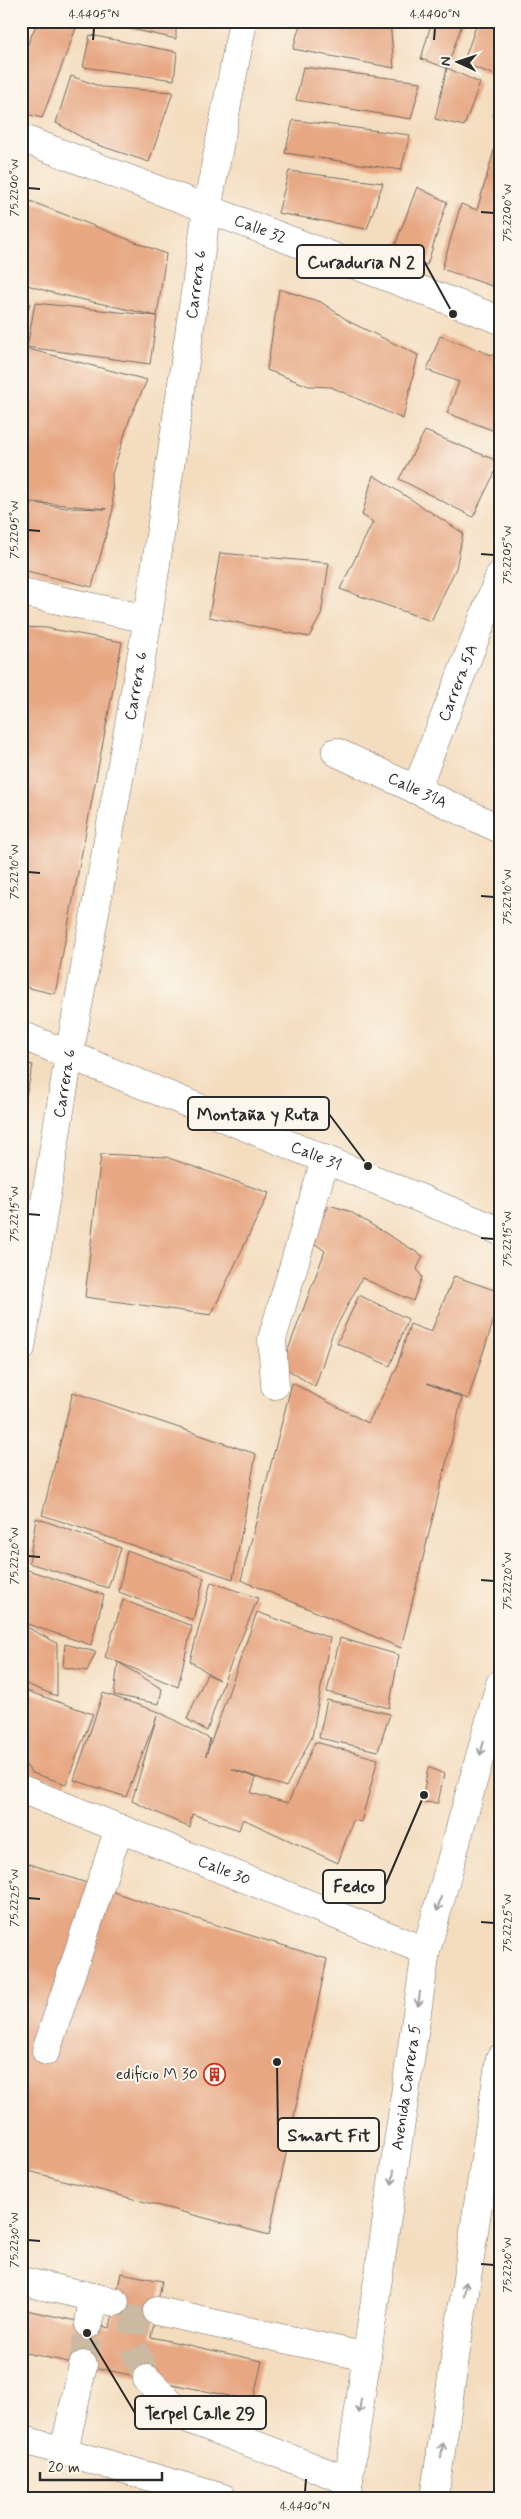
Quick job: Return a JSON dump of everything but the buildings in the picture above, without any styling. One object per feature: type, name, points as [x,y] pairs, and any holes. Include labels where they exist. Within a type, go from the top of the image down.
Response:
[{"type":"street","name":"Carrera 6","points":[[21,1348],[68,1056],[148,619],[207,208],[244,21]]},
{"type":"street","name":"Calle 32","points":[[21,138],[500,320]]},
{"type":"street","name":"Carrera 5A","points":[[416,790],[500,575]]},
{"type":"street","points":[[21,592],[148,619]]},
{"type":"street","name":"Calle 31A","points":[[336,752],[500,829]]},
{"type":"street","name":"Calle 31","points":[[21,1035],[68,1056],[500,1231]]},
{"type":"street","points":[[276,1385],[272,1339],[325,1160]]},
{"type":"street","name":"Avenida Carrera 5","points":[[348,2489],[426,1951],[500,1684]]},
{"type":"street","name":"Calle 30","points":[[21,1789],[426,1951]]},
{"type":"street","points":[[46,2051],[119,1828]]},
{"type":"street","points":[[434,2498],[500,2058]]},
{"type":"street","points":[[21,2281],[104,2299],[89,2324]]},
{"type":"street","points":[[157,2311],[367,2357]]},
{"type":"street","points":[[64,2451],[83,2365]]},
{"type":"street","points":[[147,2379],[186,2418],[348,2489]]},
{"type":"street","points":[[21,2438],[223,2498]]},
{"type":"tunnel","points":[[137,2306],[133,2345],[147,2379]]},
{"type":"tunnel","points":[[83,2365],[89,2324]]},
{"type":"place","name":"Curaduria N 2","points":[[453,314]]},
{"type":"place","name":"Montaña y Ruta","points":[[368,1166]]},
{"type":"place","name":"Fedco","points":[[424,1795]]},
{"type":"place","name":"Smart Fit","points":[[277,2062]]},
{"type":"place","name":"edificio M 30","points":[[214,2074]]},
{"type":"place","name":"Terpel Calle 29","points":[[87,2333]]}]
